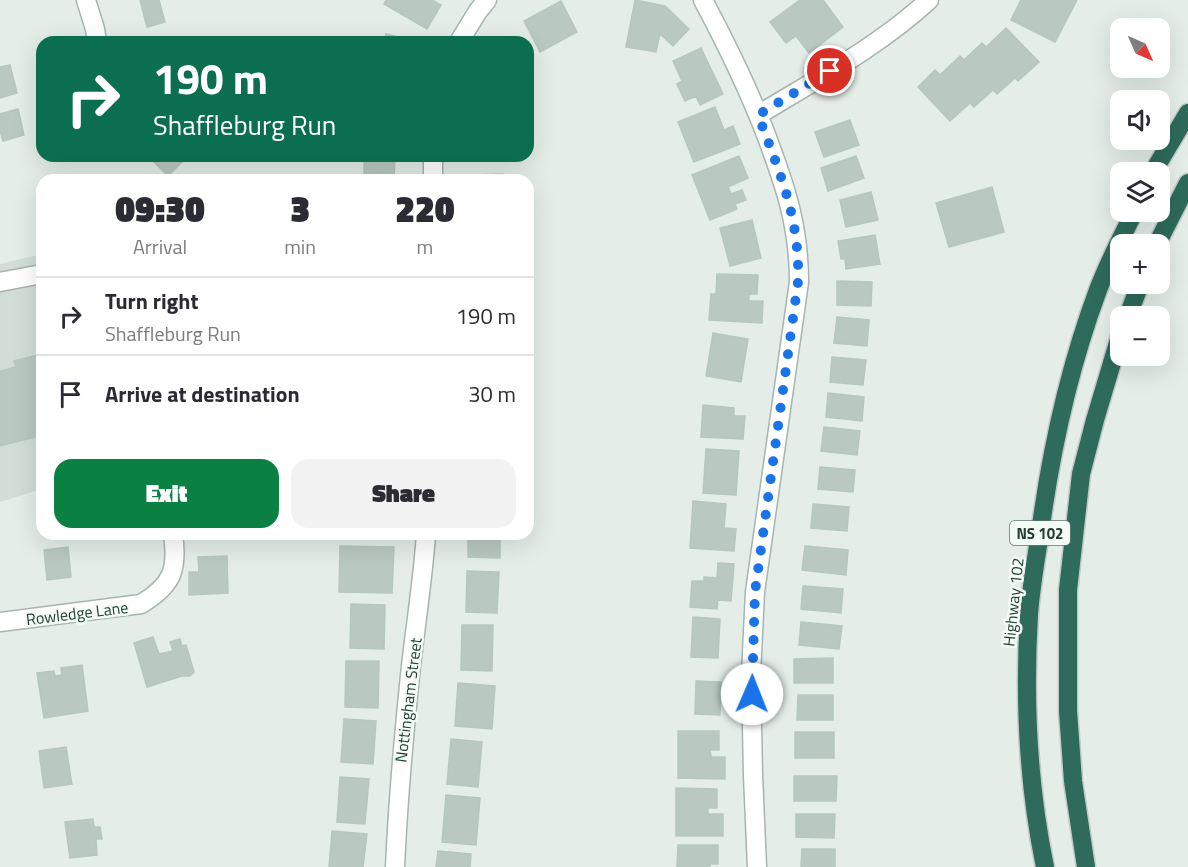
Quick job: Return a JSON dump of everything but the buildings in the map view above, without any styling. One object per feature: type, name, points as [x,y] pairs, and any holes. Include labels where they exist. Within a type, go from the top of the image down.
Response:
[{"type":"highway","points":[[1159,162],[1188,113]]},
{"type":"highway","points":[[1162,234],[1188,183]]},
{"type":"highway","name":"Highway 102","points":[[1045,867],[1036,817],[1030,747],[1027,669],[1029,611],[1041,522],[1062,407],[1098,289],[1129,222]]},
{"type":"highway","name":"NS 102","points":[[1086,867],[1073,781],[1068,590],[1081,474],[1111,366]]},
{"type":"street","points":[[86,0],[96,36]]},
{"type":"street","points":[[463,36],[478,10],[488,0]]},
{"type":"street","points":[[703,0],[734,59],[786,185],[795,223],[799,256],[798,282],[755,592],[752,685],[757,867]]},
{"type":"street","points":[[758,115],[861,53],[907,21],[929,0]]},
{"type":"street","points":[[0,282],[36,275]]},
{"type":"street","name":"Rowledge Lane","points":[[0,622],[141,604],[157,595],[172,573],[176,556],[174,540]]},
{"type":"street","name":"Nottingham Street","points":[[394,867],[400,772],[411,662],[422,590],[426,540]]},
{"type":"shaded area","points":[[36,255],[36,491],[0,502],[0,264]]},
{"type":"route","points":[[752,694],[755,592],[798,282],[799,256],[795,223],[786,185],[758,115],[830,71]]}]
